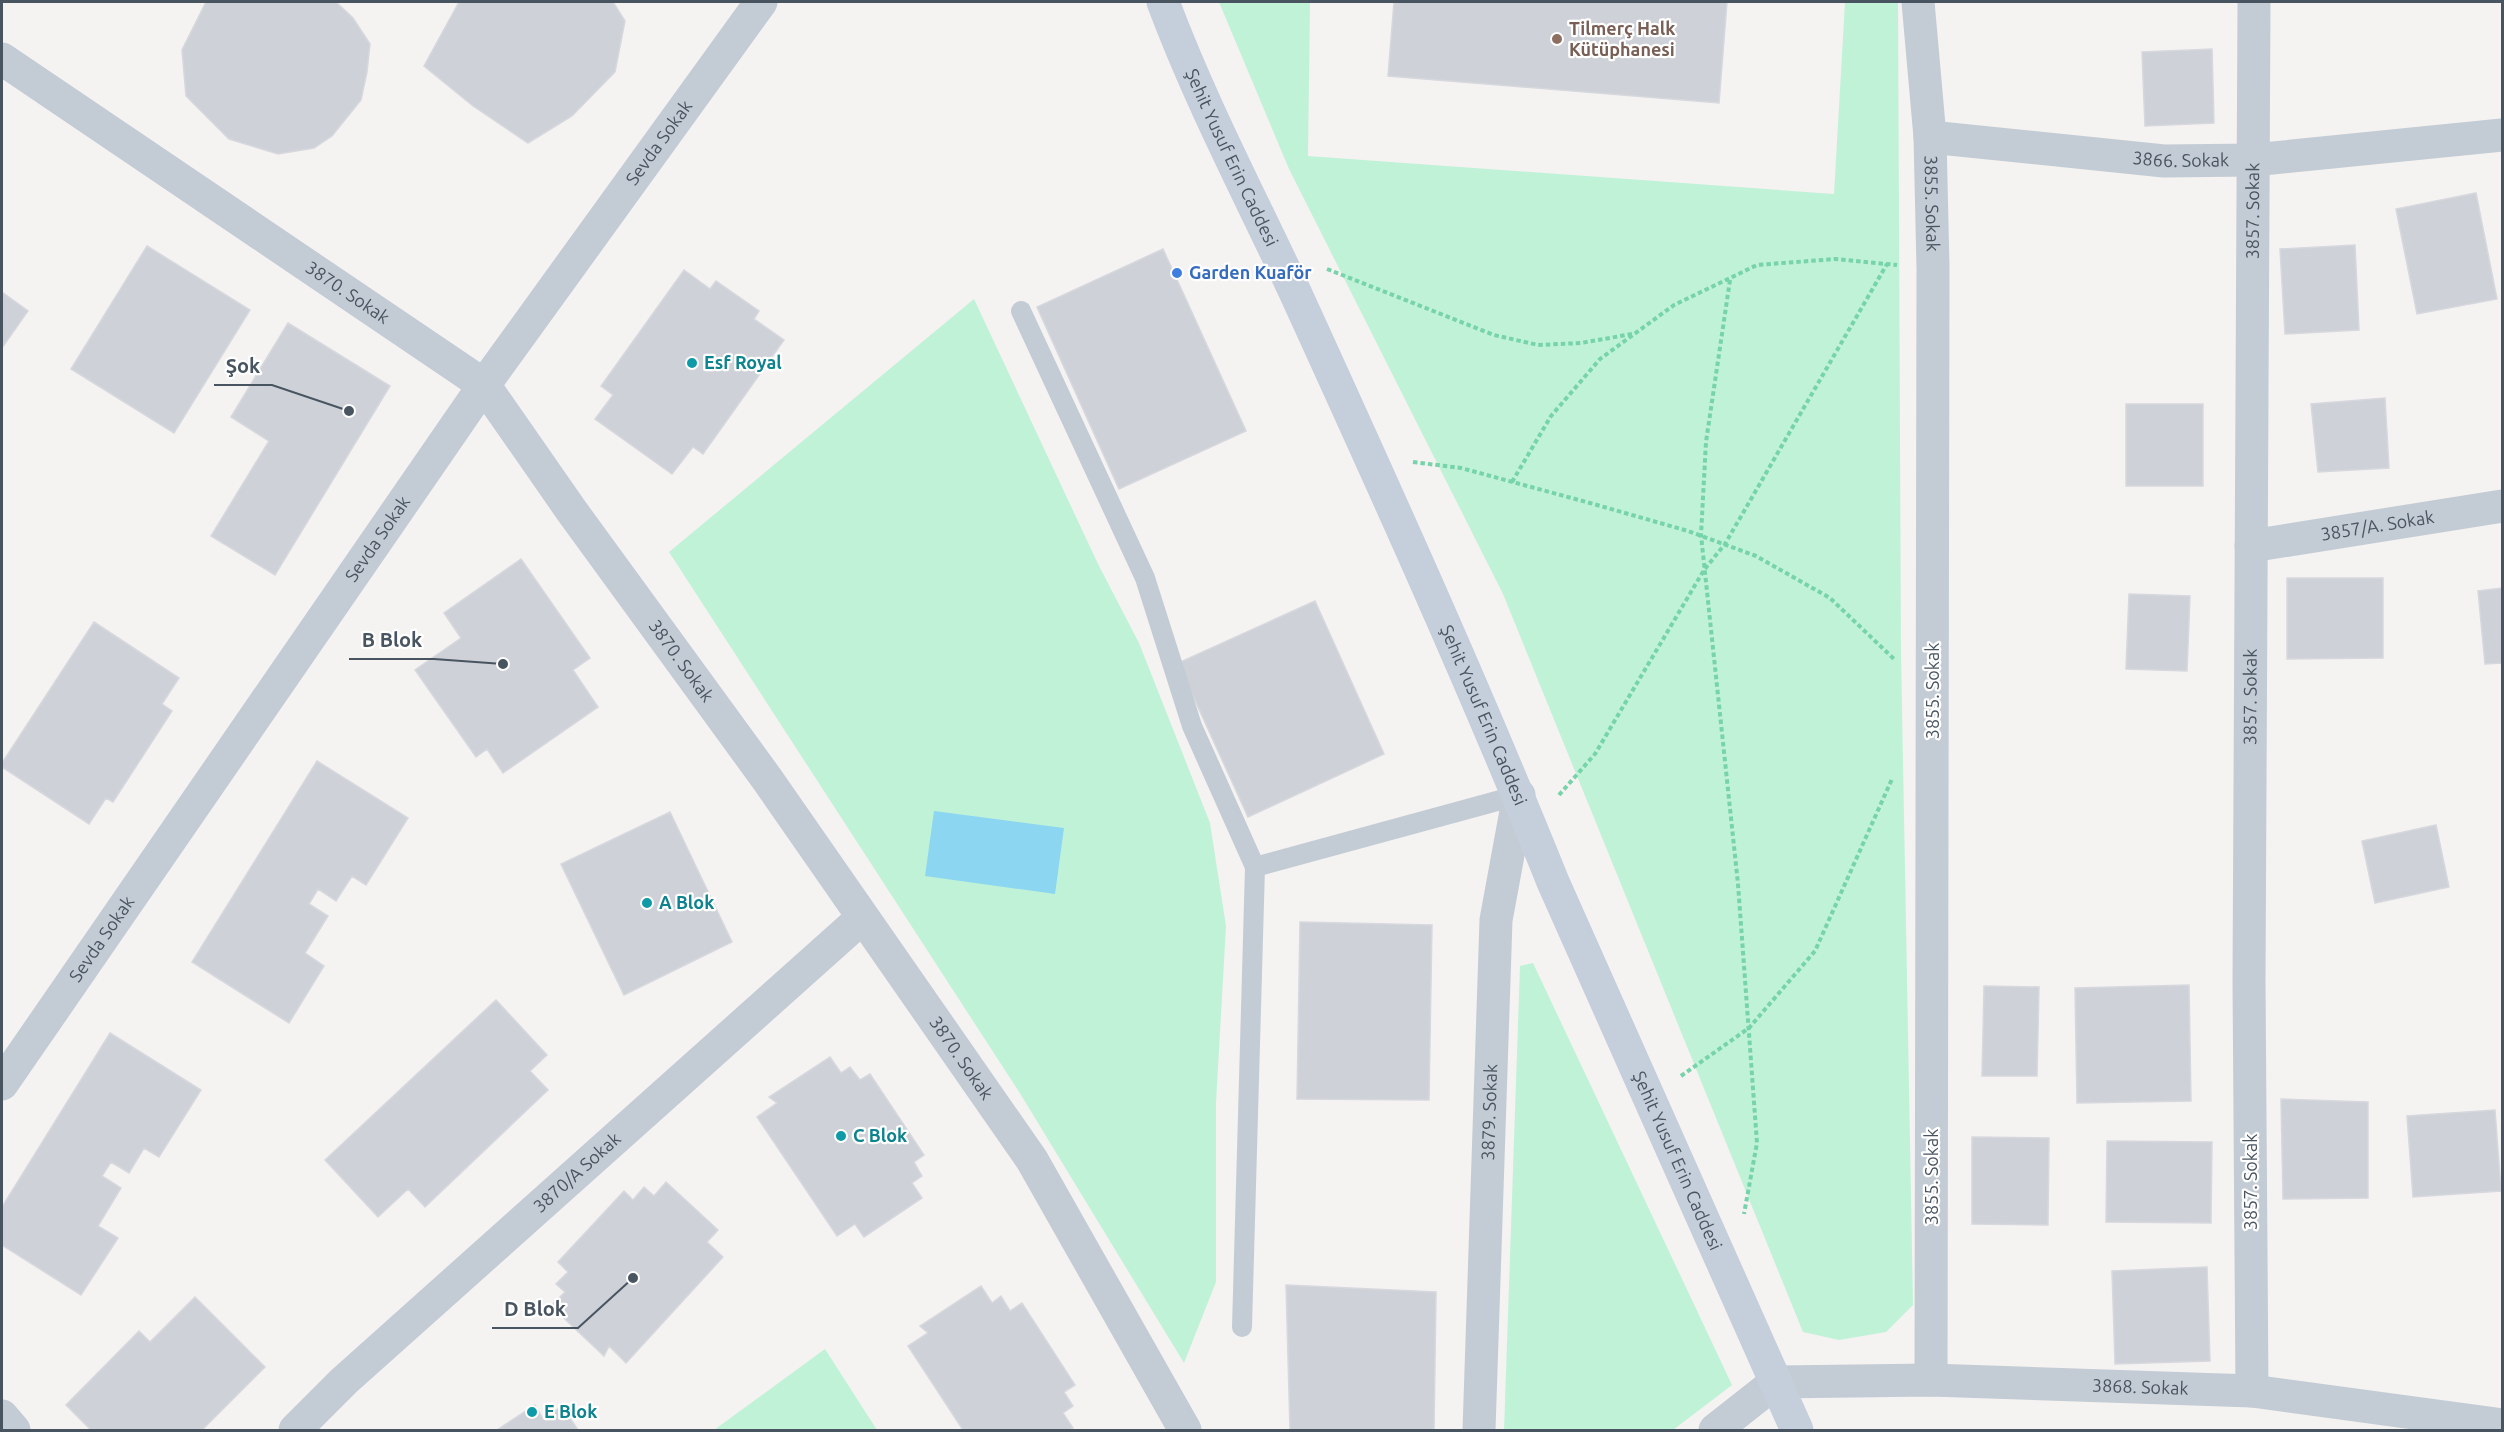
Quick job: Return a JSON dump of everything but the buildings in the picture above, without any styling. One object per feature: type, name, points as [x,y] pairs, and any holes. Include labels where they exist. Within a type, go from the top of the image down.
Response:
[{"type":"street","name":"Sevda Sokak","points":[[2,1084],[484,385],[761,2]]},
{"type":"street","name":"Şehit Yusuf Erin Caddesi","points":[[1163,2],[1182,53],[1273,246],[1519,795],[1531,828],[1649,1098],[1797,1431]]},
{"type":"street","name":"3855. Sokak","points":[[1918,2],[1930,137],[1933,268],[1931,1380]]},
{"type":"street","name":"3857. Sokak","points":[[2252,1391],[2251,546],[2254,2]]},
{"type":"street","name":"3870. Sokak","points":[[2,59],[484,385],[578,520],[767,779],[1032,1160],[1185,1431]]},
{"type":"street","name":"3866. Sokak","points":[[1930,137],[2164,161],[2253,160],[2502,135]]},
{"type":"street","name":"3857/A. Sokak","points":[[2251,546],[2502,506]]},
{"type":"street","name":"3879. Sokak","points":[[1479,1431],[1496,920],[1519,795]]},
{"type":"street","name":"3870/A Sokak","points":[[295,1431],[353,1373],[862,918]]},
{"type":"street","name":"3868. Sokak","points":[[1776,1382],[1931,1380],[2252,1391],[2502,1425]]},
{"type":"street","points":[[1715,1431],[1776,1382]]},
{"type":"street","points":[[2,1416],[14,1431]]},
{"type":"lane","points":[[1021,311],[1145,578],[1192,726],[1255,867],[1242,1327]]},
{"type":"lane","points":[[1255,867],[1519,795]]},
{"type":"path","points":[[1273,246],[1494,335],[1538,345],[1581,343],[1636,333]]},
{"type":"path","points":[[1512,482],[1551,416],[1600,359],[1674,305],[1757,265],[1835,259],[1933,268]]},
{"type":"path","points":[[1531,828],[1595,754],[1704,570],[1725,544],[1887,264]]},
{"type":"path","points":[[1730,280],[1706,442],[1701,535],[1738,884],[1757,1143],[1742,1224]]},
{"type":"path","points":[[1368,456],[1461,468],[1701,535],[1756,556],[1830,598],[1933,696]]},
{"type":"path","points":[[1649,1098],[1749,1028],[1815,951],[1896,771]]},
{"type":"green space","points":[[1219,2],[1310,2],[1308,156],[1834,194],[1845,2],[1898,2],[1901,652],[1913,1305],[1886,1332],[1839,1340],[1803,1332],[1503,594],[1289,169]]},
{"type":"green space","points":[[974,299],[1098,564],[1139,643],[1210,823],[1226,926],[1216,1103],[1216,1282],[1184,1363],[1021,1095],[669,552]]},
{"type":"green space","points":[[1533,963],[1732,1385],[1673,1430],[1504,1430],[1520,966]]},
{"type":"green space","points":[[825,1349],[877,1430],[714,1430]]},
{"type":"water","points":[[934,811],[1064,828],[1055,894],[925,876]]},
{"type":"place","name":"Tilmerç Halk Kütüphanesi","points":[[1557,39]]},
{"type":"place","name":"Garden Kuaför","points":[[1177,273]]},
{"type":"place","name":"Esf Royal","points":[[692,363]]},
{"type":"place","name":"Şok","points":[[349,411]]},
{"type":"place","name":"B Blok","points":[[503,664]]},
{"type":"place","name":"A Blok","points":[[647,903]]},
{"type":"place","name":"C Blok","points":[[841,1136]]},
{"type":"place","name":"D Blok","points":[[633,1278]]},
{"type":"place","name":"E Blok","points":[[532,1412]]}]
